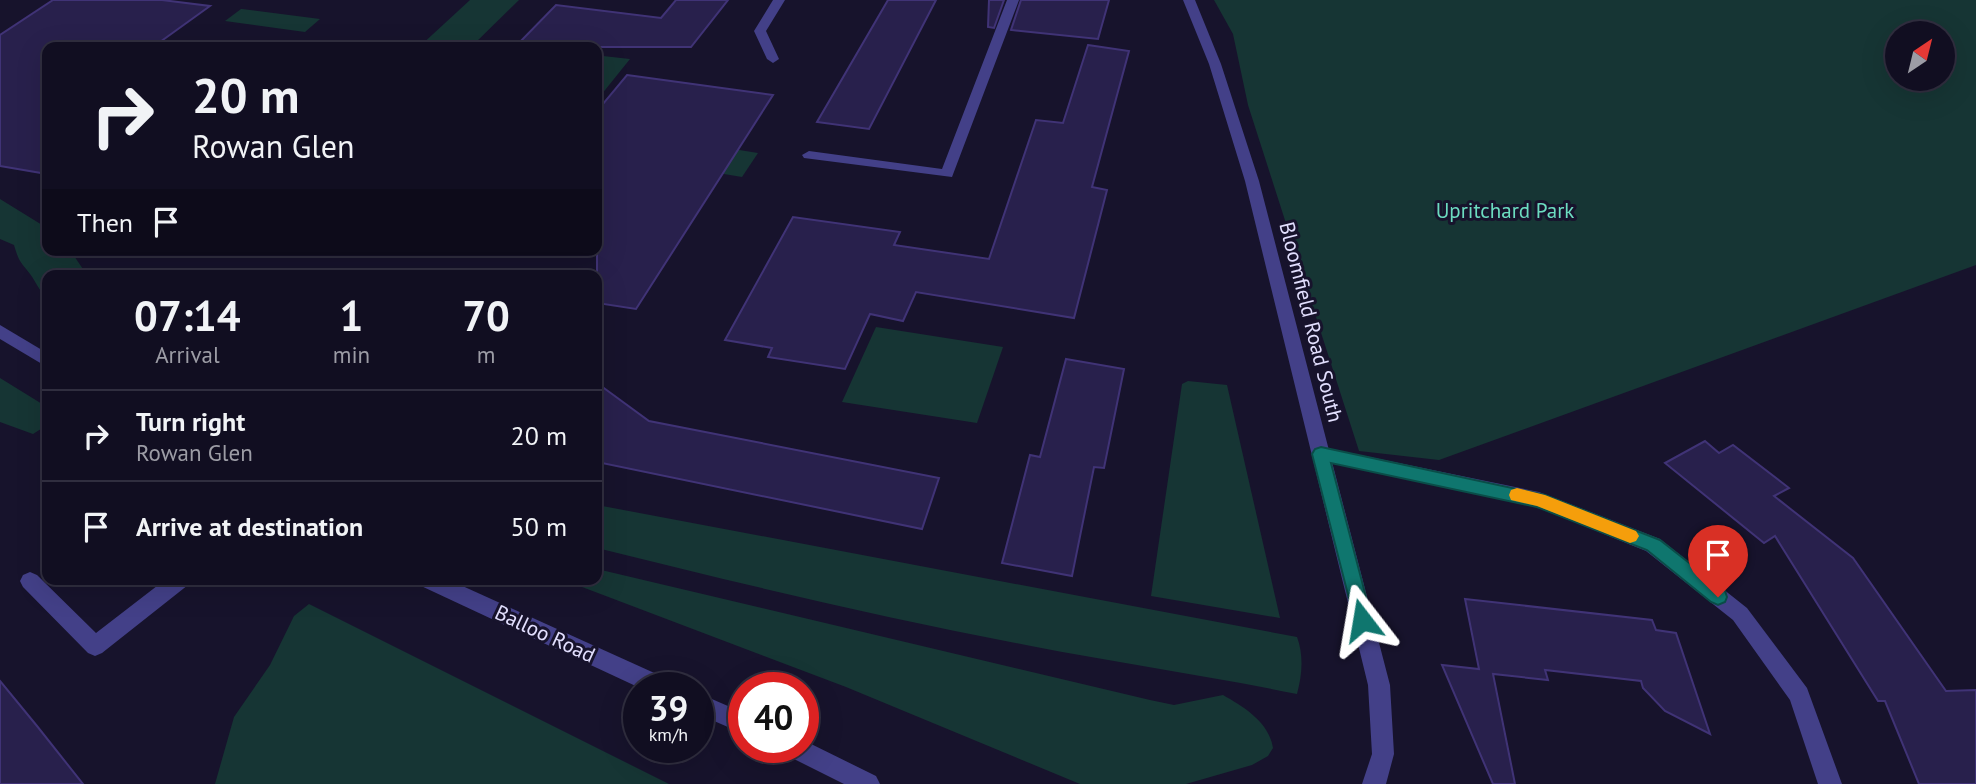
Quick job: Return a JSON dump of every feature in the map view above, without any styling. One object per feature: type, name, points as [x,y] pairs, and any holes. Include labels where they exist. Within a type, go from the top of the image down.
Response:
[{"type":"street","points":[[773,59],[760,31],[779,0]]},
{"type":"street","points":[[809,155],[947,174],[1013,0]]},
{"type":"street","name":"Bloomfield Road South","points":[[1189,0],[1215,64],[1252,181],[1379,685],[1383,754],[1374,784]]},
{"type":"street","points":[[0,331],[42,358]]},
{"type":"street","points":[[1321,454],[1539,500],[1653,545],[1740,614],[1798,695],[1830,784]]},
{"type":"street","points":[[30,581],[94,646],[173,585]]},
{"type":"street","name":"Balloo Road","points":[[439,585],[629,672]]},
{"type":"street","points":[[1383,754],[1389,784]]},
{"type":"street","points":[[819,760],[868,784]]},
{"type":"green space","points":[[470,0],[519,0],[476,42],[424,42]]},
{"type":"green space","name":"Upritchard Park","points":[[1214,0],[1976,0],[1976,265],[1439,460],[1359,451],[1248,105],[1233,34]]},
{"type":"green space","points":[[241,9],[320,19],[305,32],[225,21]]},
{"type":"green space","points":[[602,57],[630,59],[602,94]]},
{"type":"green space","points":[[652,136],[758,153],[742,177],[634,159]]},
{"type":"green space","points":[[0,199],[42,225],[42,256],[74,256],[84,270],[42,270],[42,291],[20,261],[14,245],[0,239]]},
{"type":"green space","points":[[876,327],[1003,347],[977,423],[842,402]]},
{"type":"green space","points":[[0,378],[42,404],[42,428],[33,434],[0,422]]},
{"type":"green space","points":[[1188,381],[1227,385],[1280,618],[1151,596],[1182,384]]},
{"type":"green space","points":[[602,506],[1297,637],[1302,665],[1300,680],[1297,694],[922,624],[602,549]]},
{"type":"green space","points":[[602,570],[1174,705],[1223,695],[1247,710],[1261,723],[1273,748],[1268,756],[1252,765],[1186,784],[1080,784],[819,677],[819,672],[806,672],[577,585],[602,585]]},
{"type":"green space","points":[[309,604],[669,784],[215,784],[234,717],[270,665],[294,616]]},
{"type":"building","points":[[53,0],[162,0],[210,6],[160,42],[42,42],[42,173],[0,166],[0,35]]},
{"type":"building","points":[[676,0],[728,0],[691,47],[602,47],[602,42],[520,42],[556,5],[661,18]]},
{"type":"building","points":[[888,0],[936,0],[869,129],[817,122]]},
{"type":"building","points":[[989,0],[1004,0],[994,28],[988,27]]},
{"type":"building","points":[[1021,0],[1109,0],[1098,39],[1011,30]]},
{"type":"building","points":[[1088,45],[1129,51],[1092,187],[1107,190],[1074,318],[916,292],[903,321],[870,314],[845,369],[768,357],[772,348],[725,340],[793,217],[900,232],[894,245],[989,259],[1036,120],[1063,123]]},
{"type":"building","points":[[627,75],[773,95],[636,309],[602,304],[602,270],[597,270],[597,256],[602,256],[602,105]]},
{"type":"building","points":[[1066,359],[1124,369],[1104,468],[1094,467],[1072,576],[1002,563],[1030,455],[1040,457]]},
{"type":"building","points":[[602,387],[649,421],[939,478],[922,529],[602,463]]},
{"type":"building","points":[[1705,441],[1719,453],[1733,445],[1789,488],[1774,496],[1853,558],[1946,691],[1976,690],[1976,784],[1919,784],[1885,701],[1878,701],[1775,536],[1764,543],[1665,463]]},
{"type":"building","points":[[1465,599],[1652,620],[1656,630],[1676,633],[1710,734],[1665,711],[1643,688],[1641,681],[1545,670],[1548,680],[1493,674],[1515,784],[1493,784],[1442,665],[1479,669]]},
{"type":"building","points":[[0,681],[37,726],[83,784],[0,784]]},
{"type":"slow traffic","points":[[1517,495],[1539,500],[1630,536]]},
{"type":"route","points":[[1362,620],[1321,454],[1539,500],[1653,545],[1718,597]]}]
